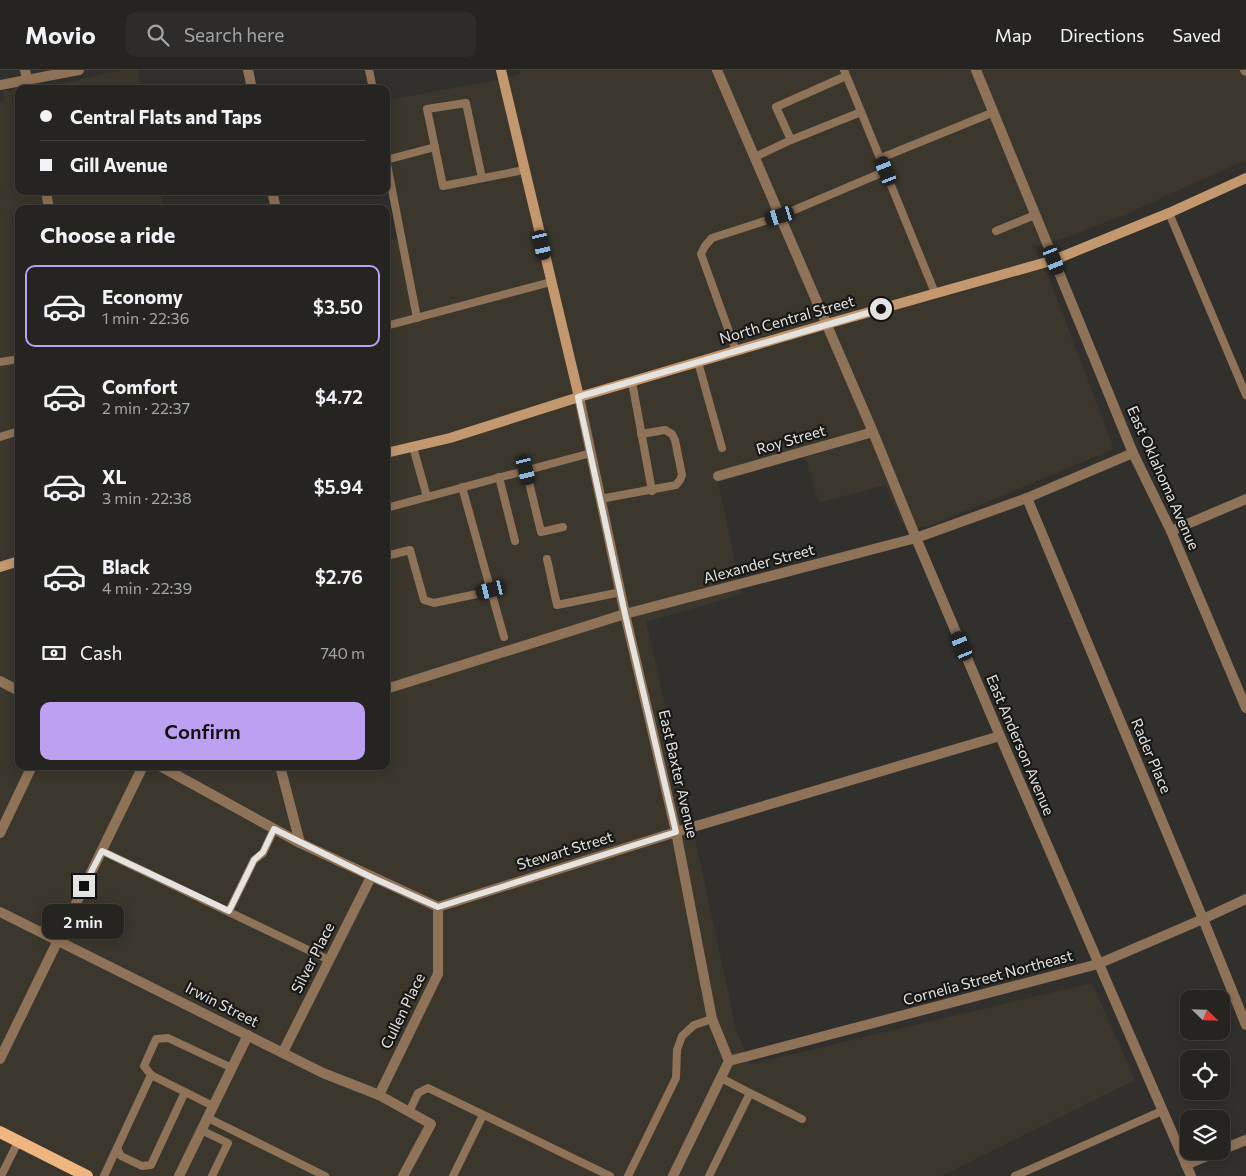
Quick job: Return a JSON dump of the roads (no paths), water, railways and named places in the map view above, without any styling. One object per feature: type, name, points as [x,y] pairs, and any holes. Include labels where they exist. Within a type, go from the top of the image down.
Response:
[{"type":"main road","points":[[501,70],[578,397]]},
{"type":"main road","name":"North Central Street","points":[[390,452],[450,438],[578,397],[1054,260],[1169,213],[1246,178]]},
{"type":"main road","points":[[0,567],[15,562]]},
{"type":"main road","points":[[0,1132],[87,1176]]},
{"type":"street","points":[[0,85],[79,70]]},
{"type":"street","points":[[248,70],[251,85]]},
{"type":"street","name":"East Anderson Avenue","points":[[717,70],[873,432],[1000,736],[1191,1176]]},
{"type":"street","name":"East Oklahoma Avenue","points":[[976,70],[1133,453],[1171,531],[1246,708]]},
{"type":"street","name":"East Baxter Avenue","points":[[578,397],[625,614],[676,832],[712,1018],[729,1061]]},
{"type":"street","name":"Roy Street","points":[[718,476],[873,432]]},
{"type":"street","name":"Alexander Street","points":[[390,688],[625,614],[916,538],[1027,498],[1133,453]]},
{"type":"street","name":"Rader Place","points":[[1027,498],[1246,1025]]},
{"type":"street","points":[[1171,531],[1246,499]]},
{"type":"street","points":[[0,681],[15,688]]},
{"type":"street","name":"Stewart Street","points":[[438,907],[676,832],[1000,736]]},
{"type":"street","points":[[0,833],[30,770]]},
{"type":"street","points":[[0,1060],[141,770]]},
{"type":"street","points":[[167,770],[300,843],[438,907]]},
{"type":"street","points":[[281,770],[300,843]]},
{"type":"street","name":"Silver Place","points":[[283,1052],[371,877]]},
{"type":"street","name":"Cornelia Street Northeast","points":[[729,1061],[1098,964],[1246,899]]},
{"type":"street","name":"Cullen Place","points":[[379,1095],[438,974],[438,907]]},
{"type":"street","name":"Irwin Street","points":[[0,912],[323,1073],[379,1095],[431,1124],[403,1176]]},
{"type":"street","points":[[179,1176],[248,1035]]},
{"type":"street","points":[[673,1176],[729,1061]]},
{"type":"street","points":[[1230,1147],[1246,1140]]},
{"type":"street","points":[[1186,1165],[1198,1160]]},
{"type":"lane","points":[[369,70],[371,85]]},
{"type":"lane","points":[[792,140],[776,106],[845,73],[935,293]]},
{"type":"lane","points":[[482,178],[466,103],[427,108],[443,186],[524,170]]},
{"type":"lane","points":[[754,157],[861,112]]},
{"type":"lane","points":[[881,158],[994,112]]},
{"type":"lane","points":[[390,159],[435,147]]},
{"type":"lane","points":[[736,351],[701,254],[705,246],[712,238],[780,216],[886,171]]},
{"type":"lane","points":[[390,180],[417,318]]},
{"type":"lane","points":[[1169,213],[1246,394]]},
{"type":"lane","points":[[996,231],[1035,215]]},
{"type":"lane","points":[[390,325],[551,282]]},
{"type":"lane","points":[[0,362],[15,360]]},
{"type":"lane","points":[[698,362],[722,448]]},
{"type":"lane","points":[[632,382],[652,490]]},
{"type":"lane","points":[[600,499],[676,485],[680,480],[682,474],[672,434],[665,430],[641,434]]},
{"type":"lane","points":[[0,437],[15,433]]},
{"type":"lane","points":[[413,447],[427,497]]},
{"type":"lane","points":[[390,507],[591,453]]},
{"type":"lane","points":[[526,470],[541,532],[562,527]]},
{"type":"lane","points":[[499,477],[515,541]]},
{"type":"lane","points":[[462,487],[504,637]]},
{"type":"lane","points":[[390,555],[410,550],[424,600],[434,603],[491,590]]},
{"type":"lane","points":[[547,559],[557,605],[621,592]]},
{"type":"lane","points":[[229,911],[254,860],[263,852],[274,829]]},
{"type":"lane","points":[[102,851],[329,960]]},
{"type":"lane","points":[[628,1176],[676,1078],[677,1050],[682,1036],[694,1024],[712,1018]]},
{"type":"lane","points":[[213,1106],[151,1076],[144,1066],[156,1039],[168,1038],[232,1068]]},
{"type":"lane","points":[[104,1176],[151,1076]]},
{"type":"lane","points":[[721,1078],[802,1119]]},
{"type":"lane","points":[[409,1112],[418,1093],[428,1088],[610,1176]]},
{"type":"lane","points":[[117,1148],[121,1156],[142,1166],[151,1165],[185,1092]]},
{"type":"lane","points":[[709,1176],[750,1093]]},
{"type":"lane","points":[[1015,1176],[1162,1111]]},
{"type":"lane","points":[[453,1176],[483,1115]]},
{"type":"lane","points":[[208,1118],[325,1176]]},
{"type":"lane","points":[[201,1130],[228,1143],[212,1176]]},
{"type":"lane","points":[[1,1176],[18,1142]]}]
